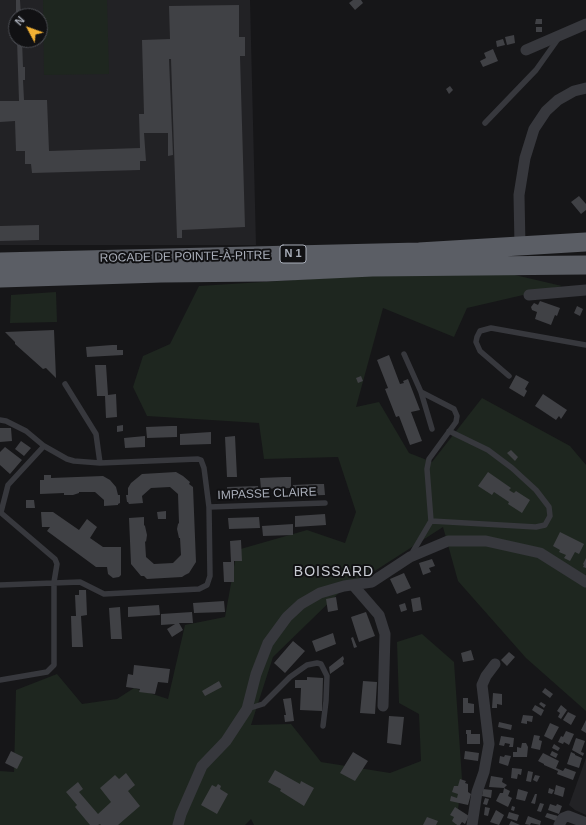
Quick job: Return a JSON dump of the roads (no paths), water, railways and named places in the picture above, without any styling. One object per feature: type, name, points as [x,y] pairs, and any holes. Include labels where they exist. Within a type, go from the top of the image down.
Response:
[{"type":"highway","name":"ROCADE DE POINTE-À-PITRE","points":[[0,262],[419,252],[586,242]]},
{"type":"highway","name":"ROCADE DE POINTE-À-PITRE","points":[[0,278],[161,273],[266,272],[372,267],[586,265]]},
{"type":"street","points":[[526,50],[586,24]]},
{"type":"street","points":[[520,246],[519,195],[524,158],[534,129],[546,111],[558,100],[574,91],[586,88]]},
{"type":"street","points":[[529,295],[586,290]]},
{"type":"street","points":[[178,825],[181,814],[202,766],[226,741],[247,709],[256,674],[268,643],[286,617],[302,604],[320,593],[372,582],[410,557],[448,540],[486,540],[540,553],[586,582]]},
{"type":"street","points":[[353,585],[379,615],[385,634],[383,706]]},
{"type":"street","points":[[472,825],[477,792],[484,772],[489,744],[482,685],[486,676],[495,664]]},
{"type":"street","points":[[559,825],[563,818],[568,816],[586,823]]},
{"type":"lane","points":[[485,123],[536,70],[560,35]]},
{"type":"lane","points":[[509,376],[480,351],[476,342],[480,331],[491,328],[586,345]]},
{"type":"lane","points":[[404,354],[421,392],[432,429]]},
{"type":"lane","points":[[65,384],[96,434],[100,463]]},
{"type":"lane","points":[[410,557],[431,521],[427,464],[456,422],[457,416],[456,412],[421,392]]},
{"type":"lane","points":[[0,420],[6,421],[26,431],[44,446],[74,461],[100,463],[198,458],[203,463],[209,507],[210,576],[210,582],[203,588],[104,594],[80,582],[0,585]]},
{"type":"lane","points":[[431,521],[536,527],[545,525],[550,516],[549,507],[545,501],[536,490],[512,468],[488,450],[449,431]]},
{"type":"lane","points":[[0,680],[47,672],[54,665],[54,582],[57,564],[55,559],[0,512],[8,484],[44,446]]},
{"type":"lane","name":"IMPASSE CLAIRE","points":[[209,507],[324,502]]},
{"type":"lane","points":[[247,709],[263,704],[290,677],[307,665],[317,663],[321,664],[327,676],[323,726]]},
{"type":"district","name":"BOISSARD","points":[[334,572]]}]
